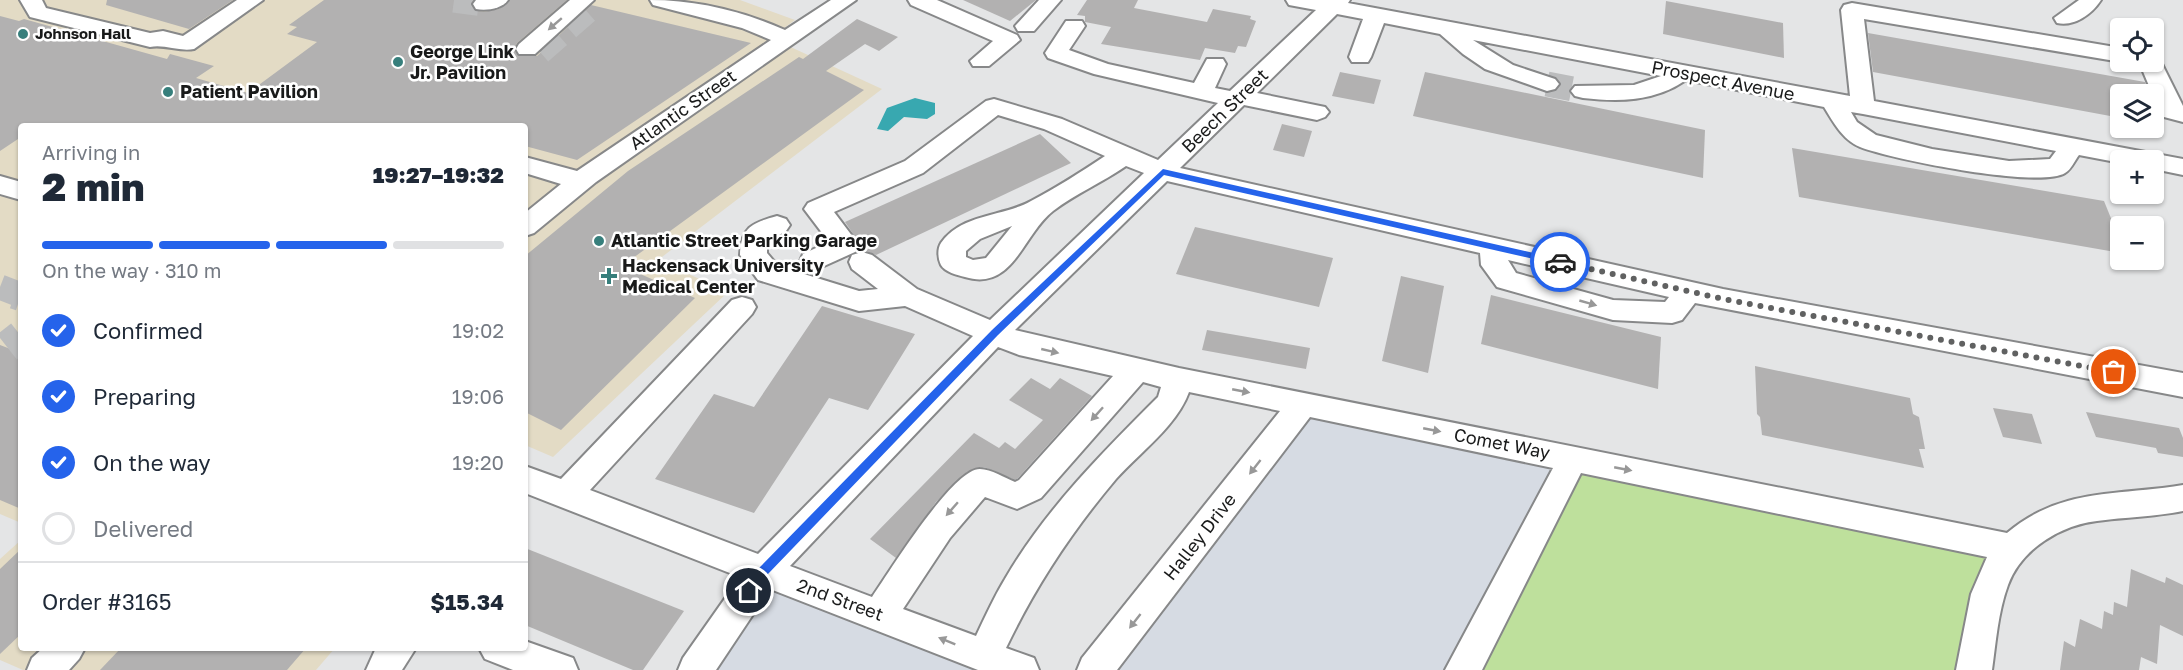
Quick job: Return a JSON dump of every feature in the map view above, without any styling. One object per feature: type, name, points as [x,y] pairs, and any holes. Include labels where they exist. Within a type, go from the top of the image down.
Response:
[{"type":"street","points":[[31,0],[38,12],[150,40],[163,38],[186,44],[252,0]]},
{"type":"street","points":[[661,0],[750,23],[786,39]]},
{"type":"street","name":"Atlantic Street","points":[[528,226],[582,181],[845,0]]},
{"type":"street","points":[[919,0],[1009,40],[981,61]]},
{"type":"street","points":[[1026,26],[1050,0]]},
{"type":"street","name":"Prospect Avenue","points":[[1297,0],[1336,4],[1376,15],[1448,29],[2110,153]]},
{"type":"street","points":[[2065,18],[2086,6],[2090,0]]},
{"type":"street","points":[[526,49],[592,2]]},
{"type":"street","name":"Beech Street","points":[[696,670],[763,571],[995,332],[1336,4]]},
{"type":"street","points":[[1863,107],[1852,10],[2110,53]]},
{"type":"street","points":[[1360,57],[1376,15]]},
{"type":"street","points":[[1074,26],[1056,53],[1102,69],[1201,92],[1317,112]]},
{"type":"street","points":[[1448,29],[1470,51],[1507,73],[1547,84]]},
{"type":"street","points":[[1201,92],[1215,64]]},
{"type":"street","points":[[2154,72],[2172,112],[2183,114]]},
{"type":"street","points":[[1583,91],[1624,96],[1666,84],[1681,73]]},
{"type":"street","points":[[1833,101],[1848,127],[1868,141],[1932,157],[2009,169],[2057,167],[2073,146]]},
{"type":"street","points":[[907,296],[858,301],[768,273],[753,255],[754,237],[914,167],[994,106],[1053,124],[1163,172],[1493,247],[1495,266],[1508,280],[1613,310],[1672,314],[1689,291],[2183,385]]},
{"type":"street","points":[[1040,208],[1124,156]]},
{"type":"street","points":[[2164,163],[2183,167]]},
{"type":"street","points":[[529,171],[582,181]]},
{"type":"street","points":[[0,185],[18,190]]},
{"type":"street","points":[[813,261],[846,245],[817,209]]},
{"type":"street","points":[[862,262],[907,296]]},
{"type":"street","name":"Comet Way","points":[[907,296],[1019,344],[1179,379],[2012,548]]},
{"type":"street","points":[[567,494],[742,307]]},
{"type":"street","points":[[880,614],[946,515],[962,498],[980,482],[1017,496],[1030,489],[1136,370]]},
{"type":"street","points":[[984,656],[1017,589],[1060,526],[1105,470],[1170,402],[1179,379]]},
{"type":"street","name":"Halley Drive","points":[[1095,670],[1303,404]]},
{"type":"street","points":[[1463,670],[1573,459]]},
{"type":"street","name":"2nd Street","points":[[528,480],[1021,670]]},
{"type":"street","points":[[1974,670],[1990,585],[2003,559],[2012,548],[2037,528],[2061,516],[2093,507],[2163,502],[2183,498]]},
{"type":"street","points":[[45,670],[64,651]]},
{"type":"street","points":[[384,670],[396,651]]},
{"type":"street","points":[[506,651],[560,670]]},
{"type":"shaded area","name":"Hackensack University Medical Center","points":[[0,0],[740,0],[795,20],[771,38],[882,89],[658,260],[728,292],[553,457],[528,446],[528,123],[18,123],[18,522],[0,514]]},
{"type":"shaded area","points":[[1303,404],[2012,548],[1974,670],[1096,670]]},
{"type":"shaded area","points":[[18,543],[18,651],[332,651],[316,670],[23,670],[0,660],[0,559]]},
{"type":"shaded area","points":[[763,571],[1021,670],[696,670]]},
{"type":"green space","points":[[1583,465],[2006,551],[1985,670],[1482,670]]},
{"type":"water","points":[[915,98],[935,103],[935,114],[927,119],[904,117],[888,131],[877,129],[887,108]]},
{"type":"building","points":[[107,0],[233,0],[189,29],[106,5]]},
{"type":"building","points":[[324,0],[473,0],[471,4],[474,10],[484,12],[499,9],[510,0],[567,0],[517,43],[514,50],[519,56],[537,56],[591,5],[751,43],[577,160],[528,147],[528,123],[18,123],[18,139],[0,151],[0,16],[19,21],[24,19],[167,59],[170,54],[214,66],[196,78],[248,93],[317,42],[287,34],[297,27],[289,25]]},
{"type":"building","points":[[963,0],[1036,0],[1010,21]]},
{"type":"building","points":[[1087,0],[1138,0],[1134,8],[1207,22],[1213,9],[1251,16],[1250,19],[1256,21],[1246,47],[1238,46],[1235,53],[1205,48],[1200,60],[1101,44],[1111,27],[1085,22],[1085,16],[1077,15]]},
{"type":"building","points":[[1666,1],[1783,23],[1784,58],[1663,34]]},
{"type":"building","name":"Atlantic Street Parking Garage","points":[[857,19],[898,37],[879,51],[865,44],[826,71],[864,90],[622,266],[695,298],[561,430],[528,414],[528,254],[628,171],[799,57],[803,59]]},
{"type":"building","points":[[1868,33],[2145,82],[2146,84],[2110,84],[2110,116],[1873,72]]},
{"type":"building","points":[[1340,72],[1381,80],[1374,104],[1332,96]]},
{"type":"building","points":[[1425,72],[1705,130],[1703,178],[1413,116]]},
{"type":"building","points":[[1282,124],[1312,131],[1304,157],[1273,150]]},
{"type":"building","points":[[1040,134],[1071,163],[876,255],[864,250],[845,222]]},
{"type":"building","points":[[1792,148],[2104,201],[2110,216],[2110,251],[1799,197]]},
{"type":"building","points":[[1195,227],[1333,258],[1319,307],[1176,274]]},
{"type":"building","points":[[1401,276],[1444,286],[1428,373],[1382,361]]},
{"type":"building","points":[[1491,295],[1661,337],[1658,389],[1481,344]]},
{"type":"building","points":[[822,306],[915,334],[868,410],[829,398],[754,513],[655,479],[714,394],[754,407]]},
{"type":"building","points":[[1207,330],[1310,348],[1306,369],[1202,350]]},
{"type":"building","points":[[0,345],[18,352],[18,508],[0,500]]},
{"type":"building","points":[[1755,366],[1910,398],[1913,414],[1919,417],[1925,449],[1919,449],[1924,468],[1762,435],[1760,417],[1757,414]]},
{"type":"building","points":[[1031,378],[1050,389],[1060,378],[1092,396],[1015,480],[984,467],[967,472],[936,502],[896,558],[870,539],[974,433],[999,448],[1005,442],[1015,449],[1043,420],[1009,400]]},
{"type":"building","points":[[1993,408],[2032,414],[2042,444],[2003,437]]},
{"type":"building","points":[[2086,412],[2179,428],[2183,438],[2183,457],[2158,453],[2156,448],[2096,437]]},
{"type":"building","points":[[528,549],[684,611],[643,670],[633,670],[528,626]]},
{"type":"building","points":[[18,552],[18,637],[0,654],[0,569]]},
{"type":"building","points":[[2131,569],[2165,583],[2166,577],[2183,585],[2183,636],[2160,625],[2157,664],[2141,657],[2139,670],[2060,670],[2064,641],[2075,647],[2080,619],[2102,629],[2104,611],[2113,615],[2114,602],[2127,607]]},
{"type":"building","points":[[118,651],[303,651],[287,670],[100,670]]},
{"type":"tunnel","points":[[454,0],[484,4]]},
{"type":"tunnel","points":[[540,52],[593,6]]},
{"type":"tunnel","points":[[1547,84],[1583,91]]},
{"type":"tunnel","points":[[0,287],[18,294]]},
{"type":"tunnel","points":[[7,347],[18,338]]},
{"type":"way so far","points":[[1560,262],[1723,299],[2114,372]]},
{"type":"place","name":"Johnson Hall","points":[[23,34]]},
{"type":"place","name":"George Link Jr. Pavilion","points":[[398,62]]},
{"type":"place","name":"Patient Pavilion","points":[[168,92]]},
{"type":"place","name":"Atlantic Street Parking Garage","points":[[599,241]]},
{"type":"place","name":"Hackensack University Medical Center","points":[[609,276]]},
{"type":"route","points":[[749,591],[763,571],[995,332],[1163,172],[1560,262]]}]
